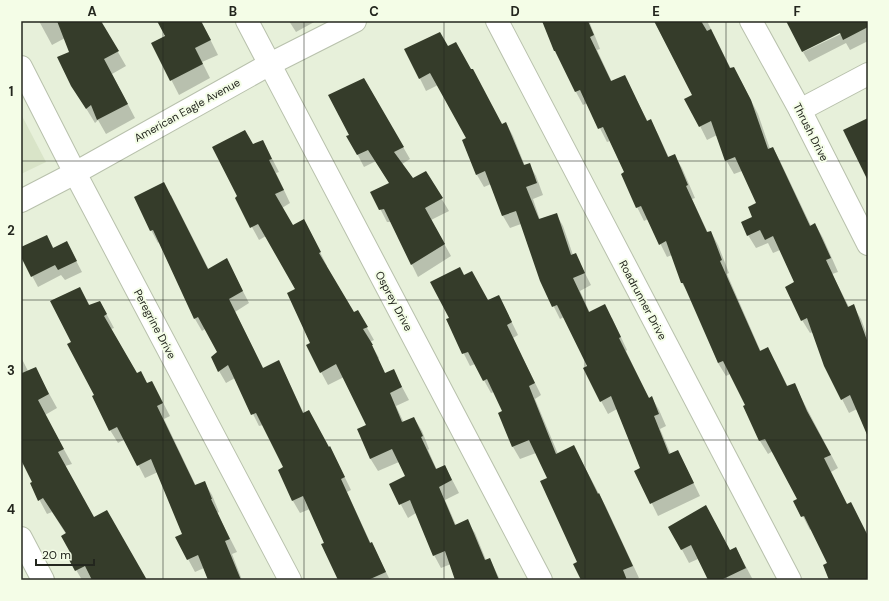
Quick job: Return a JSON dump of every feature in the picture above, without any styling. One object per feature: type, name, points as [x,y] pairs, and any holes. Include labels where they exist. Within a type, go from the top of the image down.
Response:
[{"type":"street","name":"Osprey Drive","points":[[247,21],[541,580]]},
{"type":"street","name":"American Eagle Avenue","points":[[21,201],[75,173],[270,64],[355,21]]},
{"type":"street","name":"Roadrunner Drive","points":[[497,21],[790,580]]},
{"type":"street","name":"Thrush Drive","points":[[751,21],[800,110],[868,244]]},
{"type":"street","name":"Peregrine Drive","points":[[21,67],[75,173],[290,580]]},
{"type":"street","points":[[800,110],[868,74]]},
{"type":"street","points":[[21,538],[43,580]]},
{"type":"shaded area","points":[[21,114],[46,162],[21,174]]},
{"type":"building","points":[[57,21],[101,21],[119,51],[104,59],[128,104],[97,120],[91,105],[86,109],[71,86],[57,57],[69,52]]},
{"type":"building","points":[[157,21],[201,21],[211,40],[195,48],[203,64],[170,81],[151,43],[165,36]]},
{"type":"building","points":[[542,21],[588,21],[594,35],[590,37],[611,81],[625,75],[647,121],[651,119],[668,157],[675,154],[688,185],[686,186],[707,232],[711,231],[722,260],[720,261],[760,351],[768,347],[787,386],[795,383],[807,411],[831,455],[824,458],[847,504],[851,502],[868,536],[868,580],[829,580],[823,565],[827,563],[804,516],[801,517],[793,501],[797,499],[765,439],[759,441],[743,406],[745,405],[723,361],[718,363],[683,283],[681,283],[666,241],[659,245],[641,206],[636,208],[621,174],[624,172],[603,127],[598,129],[580,90],[575,92],[554,51]]},
{"type":"building","points":[[654,21],[701,21],[707,31],[711,29],[730,68],[734,67],[751,100],[768,149],[773,147],[810,226],[815,223],[831,258],[826,260],[848,307],[854,304],[868,343],[868,437],[850,395],[841,400],[824,366],[807,318],[801,321],[785,287],[794,282],[773,236],[765,240],[760,230],[747,236],[741,222],[752,217],[748,207],[756,203],[735,157],[725,161],[711,121],[699,127],[684,99],[692,95]]},
{"type":"building","points":[[786,21],[868,21],[868,27],[843,40],[840,33],[802,52]]},
{"type":"building","points":[[440,32],[448,46],[456,42],[471,69],[473,69],[502,124],[506,122],[524,165],[530,163],[537,183],[526,187],[539,219],[557,213],[571,255],[576,253],[585,273],[573,278],[589,312],[605,304],[621,337],[619,338],[649,398],[652,396],[659,414],[654,416],[669,454],[678,450],[694,483],[650,504],[634,471],[640,468],[611,396],[600,402],[583,368],[587,366],[557,305],[552,307],[540,281],[516,211],[502,216],[485,171],[476,175],[462,140],[466,138],[430,73],[419,79],[404,49]]},
{"type":"building","points":[[364,78],[404,147],[394,152],[413,178],[426,171],[443,198],[425,208],[445,244],[411,265],[384,209],[379,210],[370,192],[389,183],[368,150],[357,155],[346,136],[349,135],[328,95]]},
{"type":"building","points":[[868,118],[868,181],[843,130]]},
{"type":"building","points":[[245,130],[253,144],[263,140],[272,159],[269,160],[284,190],[275,194],[293,225],[304,219],[321,252],[319,253],[354,312],[358,310],[368,327],[363,329],[373,345],[385,373],[394,369],[402,387],[390,393],[402,422],[414,417],[423,436],[421,437],[436,469],[445,465],[452,480],[439,487],[455,525],[468,519],[485,560],[490,558],[499,580],[455,580],[445,551],[433,556],[410,500],[399,505],[389,484],[405,476],[392,449],[370,459],[357,429],[366,425],[336,364],[320,373],[306,345],[310,343],[287,293],[295,289],[258,224],[250,228],[235,198],[237,196],[212,147]]},
{"type":"building","points":[[164,182],[208,269],[227,258],[243,291],[229,299],[263,368],[279,360],[303,413],[309,410],[329,447],[330,446],[345,477],[341,479],[370,543],[372,542],[386,572],[368,580],[338,580],[321,544],[324,543],[303,496],[292,501],[278,470],[283,467],[256,413],[251,415],[228,365],[218,372],[211,357],[217,352],[198,317],[194,319],[153,230],[150,231],[134,197]]},
{"type":"building","points":[[47,235],[53,248],[67,241],[77,261],[58,270],[55,265],[31,277],[21,257],[21,247]]},
{"type":"building","points":[[460,267],[464,275],[472,271],[488,300],[499,295],[512,322],[507,325],[535,383],[529,386],[556,454],[574,445],[598,494],[599,493],[633,566],[623,570],[627,580],[581,580],[573,564],[577,562],[540,481],[547,478],[529,440],[512,447],[498,413],[502,411],[487,379],[483,381],[468,352],[462,354],[446,319],[449,318],[430,282]]},
{"type":"building","points":[[80,287],[89,305],[100,301],[107,314],[104,316],[137,373],[141,371],[147,383],[152,381],[163,403],[157,406],[195,485],[205,481],[211,499],[230,539],[225,541],[241,580],[208,580],[198,555],[187,560],[175,537],[182,534],[151,459],[137,466],[117,427],[109,431],[92,396],[94,395],[67,344],[71,342],[50,301]]},
{"type":"building","points":[[36,367],[49,394],[38,400],[64,449],[58,452],[94,517],[107,510],[147,580],[92,580],[85,566],[75,571],[67,556],[71,554],[61,536],[66,533],[43,498],[38,501],[30,483],[32,482],[21,460],[21,370],[22,373]]},
{"type":"building","points":[[706,505],[730,550],[736,547],[746,568],[721,580],[708,580],[691,545],[681,550],[668,527]]}]
